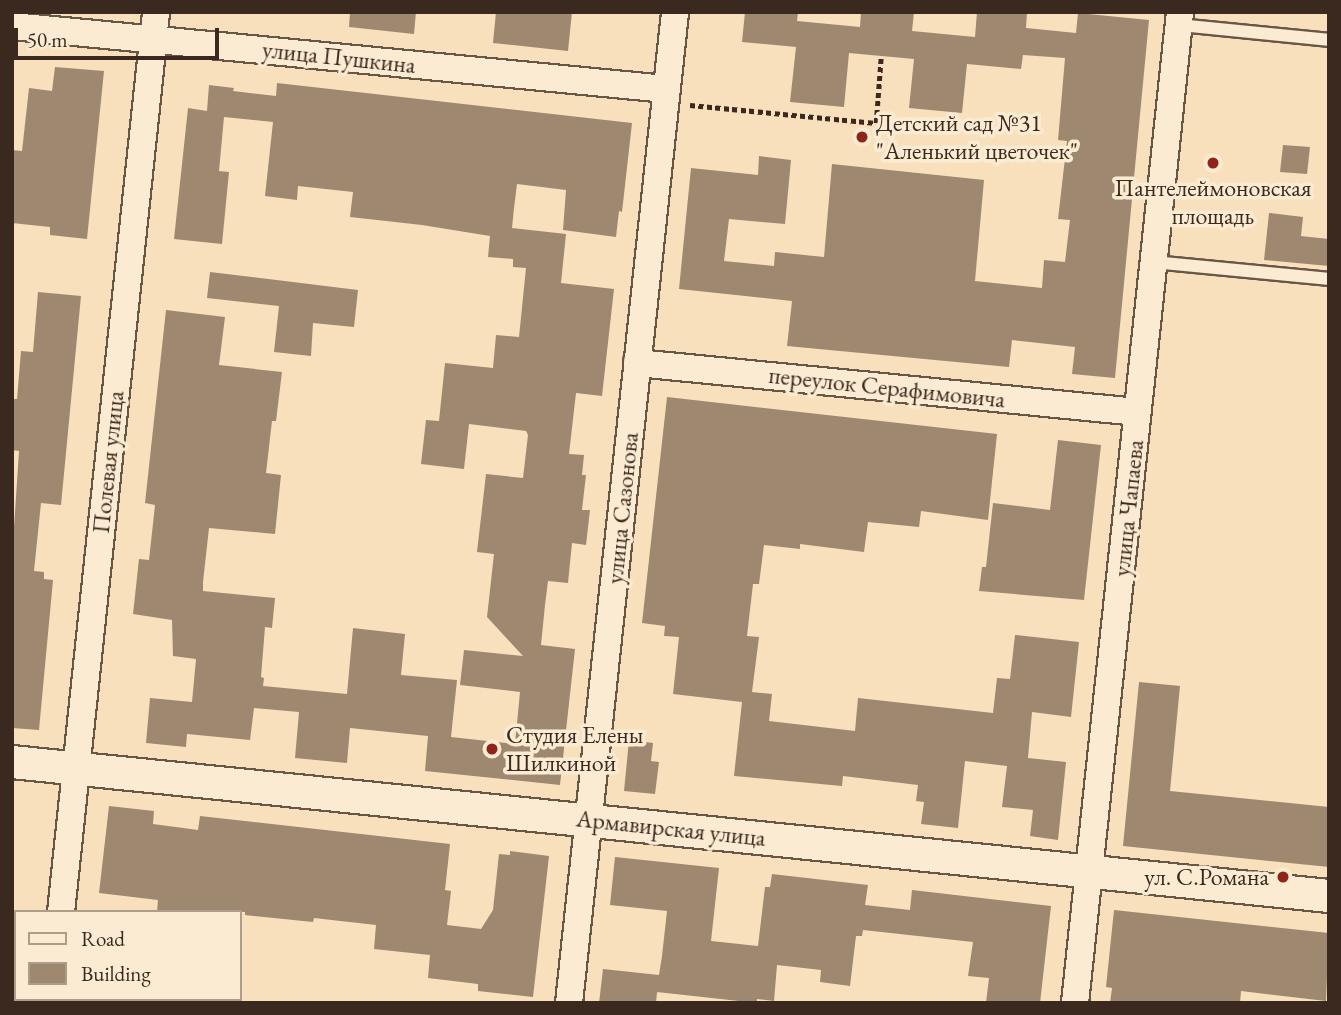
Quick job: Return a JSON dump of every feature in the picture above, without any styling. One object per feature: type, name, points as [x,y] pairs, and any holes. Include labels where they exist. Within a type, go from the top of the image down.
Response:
[{"type":"street","name":"Полевая улица","points":[[61,910],[156,12]]},
{"type":"street","name":"улица Сазонова","points":[[569,1003],[675,12]]},
{"type":"street","name":"улица Чапаева","points":[[1075,1003],[1179,19]]},
{"type":"street","name":"улица Пушкина","points":[[12,26],[666,96]]},
{"type":"street","name":"переулок Серафимовича","points":[[637,363],[1138,412]]},
{"type":"street","name":"Армавирская улица","points":[[12,762],[1329,896]]},
{"type":"lane","points":[[1179,19],[1329,40]]},
{"type":"lane","points":[[1154,262],[1329,279]]},
{"type":"path","points":[[666,96],[876,123],[881,56]]},
{"type":"building","points":[[350,12],[416,12],[414,34],[349,27]]},
{"type":"building","points":[[496,12],[572,12],[568,51],[493,43]]},
{"type":"building","points":[[745,12],[798,12],[797,21],[860,27],[861,12],[914,12],[912,31],[975,37],[977,12],[1027,12],[1026,28],[1076,33],[1078,13],[1149,20],[1115,378],[1072,374],[1075,347],[1012,340],[1009,367],[787,346],[792,301],[679,289],[691,168],[758,175],[759,156],[791,160],[785,224],[729,219],[724,261],[774,266],[775,252],[824,257],[832,164],[984,180],[975,281],[1042,288],[1044,260],[1065,262],[1070,220],[1058,219],[1067,141],[1058,140],[1065,58],[1023,55],[1021,69],[967,64],[962,113],[909,108],[914,59],[849,53],[844,107],[790,102],[796,47],[742,42]]},
{"type":"building","points":[[55,67],[104,71],[87,239],[50,235],[50,227],[12,223],[12,150],[22,151],[29,88],[52,91]]},
{"type":"building","points":[[277,83],[632,123],[622,212],[619,211],[616,237],[563,230],[566,190],[517,184],[514,208],[512,228],[566,234],[561,283],[614,289],[602,396],[576,393],[569,454],[584,455],[582,475],[586,475],[582,510],[590,510],[586,545],[572,543],[568,583],[548,581],[545,605],[541,645],[575,649],[560,785],[425,771],[428,736],[350,728],[347,763],[295,758],[299,712],[254,708],[250,740],[187,734],[186,747],[146,743],[150,698],[192,702],[196,659],[173,656],[172,620],[133,614],[139,559],[149,560],[155,505],[145,503],[166,310],[225,317],[219,365],[282,372],[276,421],[272,421],[266,473],[281,475],[275,534],[209,528],[203,582],[203,591],[275,598],[272,628],[265,627],[261,677],[264,678],[263,686],[347,694],[353,628],[405,634],[401,675],[457,680],[451,737],[515,744],[520,692],[460,685],[464,650],[523,656],[487,617],[494,554],[477,552],[486,474],[523,478],[528,435],[526,431],[469,424],[464,469],[421,464],[426,420],[439,421],[445,363],[493,368],[496,335],[519,337],[526,268],[513,267],[513,259],[488,257],[490,236],[350,217],[353,192],[298,186],[297,200],[265,196],[273,122],[224,117],[219,171],[229,172],[222,244],[174,239],[188,108],[207,111],[209,85],[276,96]]},
{"type":"building","points":[[1283,145],[1310,147],[1307,174],[1280,172]]},
{"type":"building","points":[[1269,213],[1303,217],[1301,236],[1329,239],[1329,266],[1264,260]]},
{"type":"building","points":[[210,272],[358,290],[354,327],[313,323],[311,356],[274,352],[279,306],[207,298]]},
{"type":"building","points":[[38,292],[81,296],[61,505],[41,503],[34,571],[44,572],[44,579],[53,580],[39,730],[12,728],[12,558],[19,451],[12,450],[12,399],[17,399],[21,351],[33,352]]},
{"type":"building","points":[[667,397],[997,434],[988,520],[921,511],[919,527],[868,522],[864,552],[800,544],[800,549],[764,545],[759,584],[753,584],[747,636],[759,637],[752,692],[772,694],[769,721],[855,731],[858,698],[993,713],[997,678],[1010,679],[1015,635],[1079,642],[1071,717],[1032,712],[1028,758],[1066,762],[1058,840],[1030,836],[1033,810],[1002,807],[1007,766],[965,761],[958,828],[921,824],[924,802],[916,801],[918,785],[843,776],[842,786],[734,776],[742,702],[673,694],[679,637],[664,636],[665,626],[642,623]]},
{"type":"building","points":[[1058,440],[1101,445],[1084,600],[979,591],[982,567],[986,567],[993,503],[1050,510]]},
{"type":"building","points":[[1139,682],[1180,686],[1170,791],[1329,807],[1329,867],[1123,846]]},
{"type":"building","points":[[629,740],[653,743],[651,761],[659,762],[655,794],[624,791]]},
{"type":"building","points":[[109,806],[154,811],[153,824],[198,830],[200,816],[450,844],[445,890],[451,891],[447,925],[481,929],[493,910],[499,854],[510,855],[510,851],[549,856],[533,997],[478,991],[478,984],[428,978],[430,955],[374,949],[376,925],[314,918],[313,922],[245,915],[242,910],[157,910],[158,900],[99,893]]},
{"type":"building","points":[[615,857],[719,868],[711,941],[758,946],[765,887],[770,887],[772,874],[868,885],[865,905],[910,910],[912,890],[1051,906],[1040,1003],[986,1003],[989,978],[968,976],[973,942],[863,930],[862,936],[856,936],[850,986],[820,982],[821,970],[777,965],[774,1001],[757,999],[757,1003],[657,992],[656,1003],[599,1003],[603,969],[659,975],[667,911],[610,905]]},
{"type":"building","points":[[1114,910],[1329,933],[1326,1001],[1241,991],[1240,1003],[1110,1003],[1112,988],[1106,987]]},
{"type":"place","name":"Детский сад №31 \"Аленький цветочек\"","points":[[862,137]]},
{"type":"place","name":"Пантелеймоновская площадь","points":[[1213,163]]},
{"type":"place","name":"Студия Елены Шилкиной","points":[[492,749]]},
{"type":"place","name":"ул. С.Романа","points":[[1283,877]]}]
